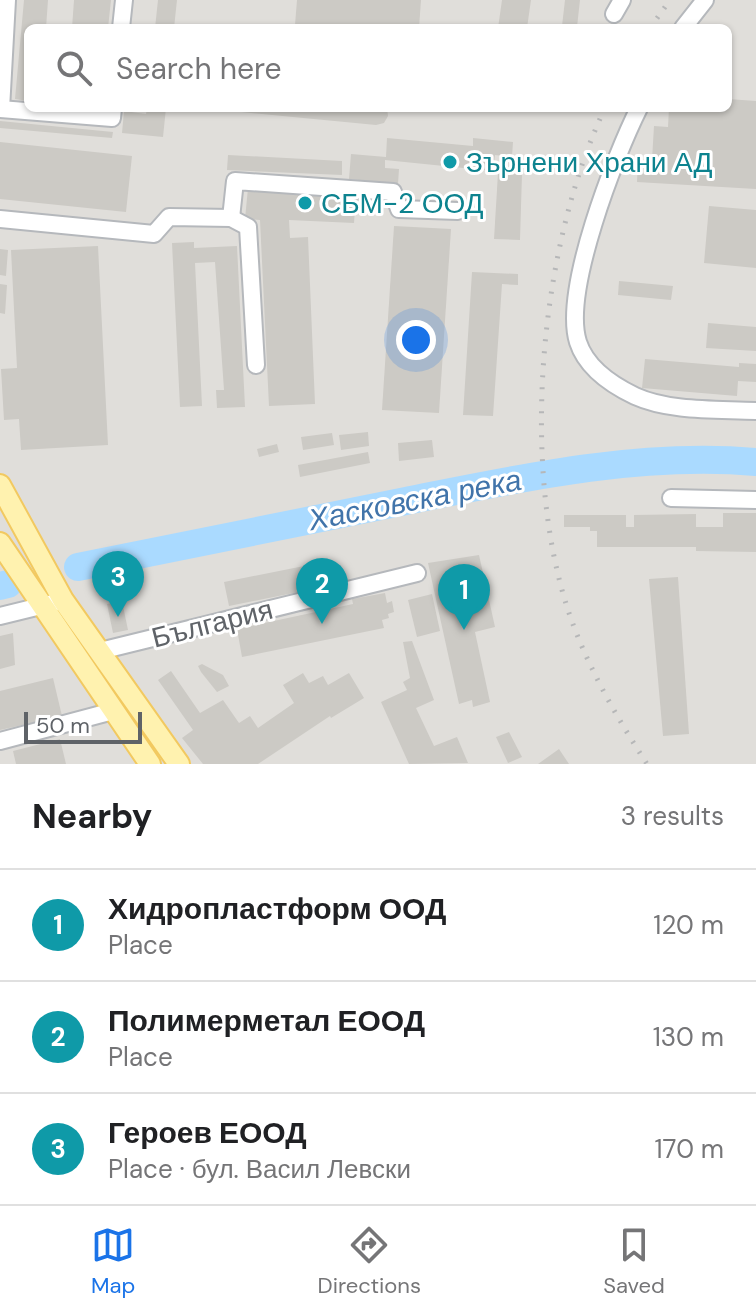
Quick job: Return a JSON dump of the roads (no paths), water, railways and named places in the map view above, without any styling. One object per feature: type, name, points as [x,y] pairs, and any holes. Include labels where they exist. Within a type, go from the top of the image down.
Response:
[{"type":"main road","points":[[0,485],[63,600],[179,764]]},
{"type":"main road","points":[[0,543],[150,764]]},
{"type":"street","points":[[7,0],[0,109],[24,111]]},
{"type":"street","points":[[121,24],[124,0]]},
{"type":"street","points":[[686,24],[705,0]]},
{"type":"street","points":[[37,112],[112,118],[113,112]]},
{"type":"street","points":[[637,112],[608,182],[586,256],[575,312],[578,342],[598,371],[637,397],[668,404],[756,411]]},
{"type":"street","points":[[231,218],[235,181],[393,192],[399,209],[458,211]]},
{"type":"street","points":[[0,219],[154,234],[169,217],[231,218],[248,227],[256,365]]},
{"type":"street","points":[[671,498],[756,500]]},
{"type":"street","points":[[0,543],[26,536]]},
{"type":"street","name":"България","points":[[100,651],[417,573]]},
{"type":"street","points":[[0,616],[63,600]]},
{"type":"street","points":[[0,741],[113,711]]},
{"type":"waterway","name":"Хасковска река","points":[[78,567],[449,492],[580,469],[668,461],[756,462]]},
{"type":"waterway","name":"Хасковска река","points":[[0,586],[8,584]]},
{"type":"railway","points":[[653,24],[670,0]]},
{"type":"railway","points":[[603,112],[582,164],[565,225],[552,290],[544,358],[541,426],[545,492],[554,555],[576,633],[604,691],[647,764]]},
{"type":"place","name":"Зърнени Храни АД","points":[[450,162]]},
{"type":"place","name":"СБМ-2 ООД","points":[[305,203]]},
{"type":"place","name":"Героев ЕООД","points":[[118,617]]},
{"type":"place","name":"Полимерметал ЕООД","points":[[322,624]]},
{"type":"place","name":"Хидропластформ ООД","points":[[464,630]]}]
